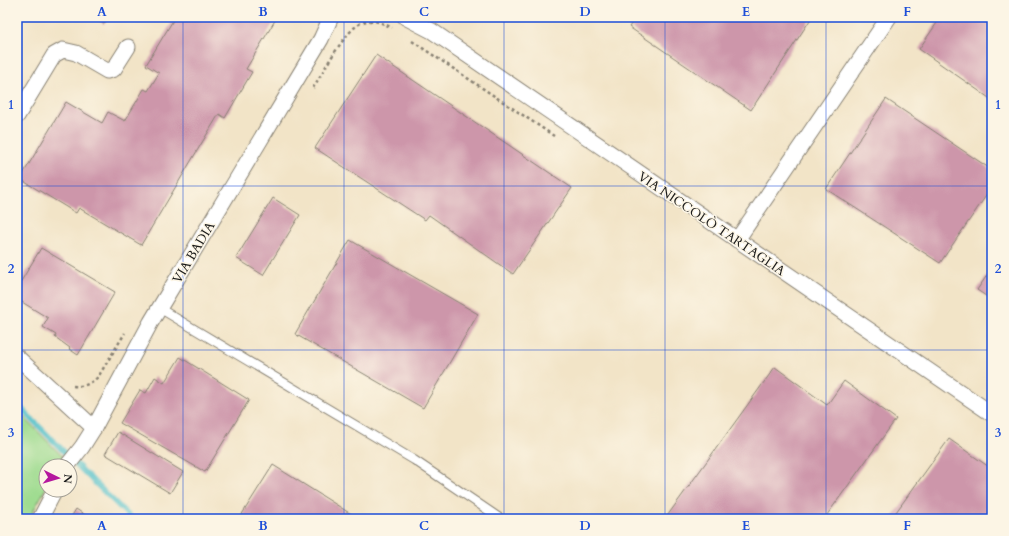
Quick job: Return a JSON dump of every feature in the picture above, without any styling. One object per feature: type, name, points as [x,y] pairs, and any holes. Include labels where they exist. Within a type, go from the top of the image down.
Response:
[{"type":"street","name":"VIA BADIA","points":[[73,458],[94,428],[159,308],[321,39],[331,17]]},
{"type":"street","name":"VIA BADIA","points":[[321,39],[341,17]]},
{"type":"street","name":"VIA NICCOLÒ TARTAGLIA","points":[[405,17],[432,32],[992,414]]},
{"type":"street","name":"VIA NICCOLÒ TARTAGLIA","points":[[416,17],[432,32]]},
{"type":"street","points":[[737,240],[889,17]]},
{"type":"street","points":[[17,116],[54,55],[63,50],[76,53],[107,71],[114,69],[128,47]]},
{"type":"street","points":[[17,357],[94,428]]},
{"type":"street","points":[[40,519],[51,498]]},
{"type":"lane","points":[[159,308],[414,460],[501,519]]},
{"type":"path","points":[[310,93],[342,42],[354,28],[362,22],[381,22],[397,31]]},
{"type":"path","points":[[410,40],[556,138]]},
{"type":"path","points":[[69,386],[84,386],[98,377],[128,327]]},
{"type":"green space","points":[[17,410],[63,457],[38,458],[38,498],[41,498],[29,519],[17,519]]},
{"type":"building","points":[[92,17],[108,17],[104,24]]},
{"type":"building","points":[[175,17],[277,17],[246,69],[252,72],[225,118],[219,114],[141,245],[79,208],[76,213],[20,179],[66,102],[102,123],[108,112],[125,121],[144,89],[148,91],[159,73],[146,65]]},
{"type":"building","points":[[636,17],[812,17],[751,110],[629,27]]},
{"type":"building","points":[[941,17],[992,17],[992,100],[919,49]]},
{"type":"building","points":[[376,55],[572,188],[513,274],[429,215],[425,220],[315,148]]},
{"type":"building","points":[[886,99],[992,170],[992,187],[940,263],[826,189]]},
{"type":"building","points":[[273,198],[300,215],[263,275],[236,258]]},
{"type":"building","points":[[350,240],[478,314],[423,408],[295,334]]},
{"type":"building","points":[[41,248],[115,292],[78,355],[55,337],[56,335],[43,327],[48,318],[17,299],[17,288]]},
{"type":"building","points":[[992,268],[992,300],[977,290]]},
{"type":"building","points":[[180,357],[249,400],[205,472],[120,423],[140,390],[146,393],[155,377],[164,383]]},
{"type":"building","points":[[775,367],[827,405],[844,381],[896,419],[824,519],[665,519]]},
{"type":"building","points":[[118,432],[183,472],[170,493],[105,454]]},
{"type":"building","points":[[949,439],[992,469],[992,519],[891,519]]},
{"type":"building","points":[[273,465],[359,519],[239,519]]},
{"type":"building","points":[[76,509],[91,519],[70,519]]},
{"type":"waterway","points":[[17,404],[132,519]]}]
